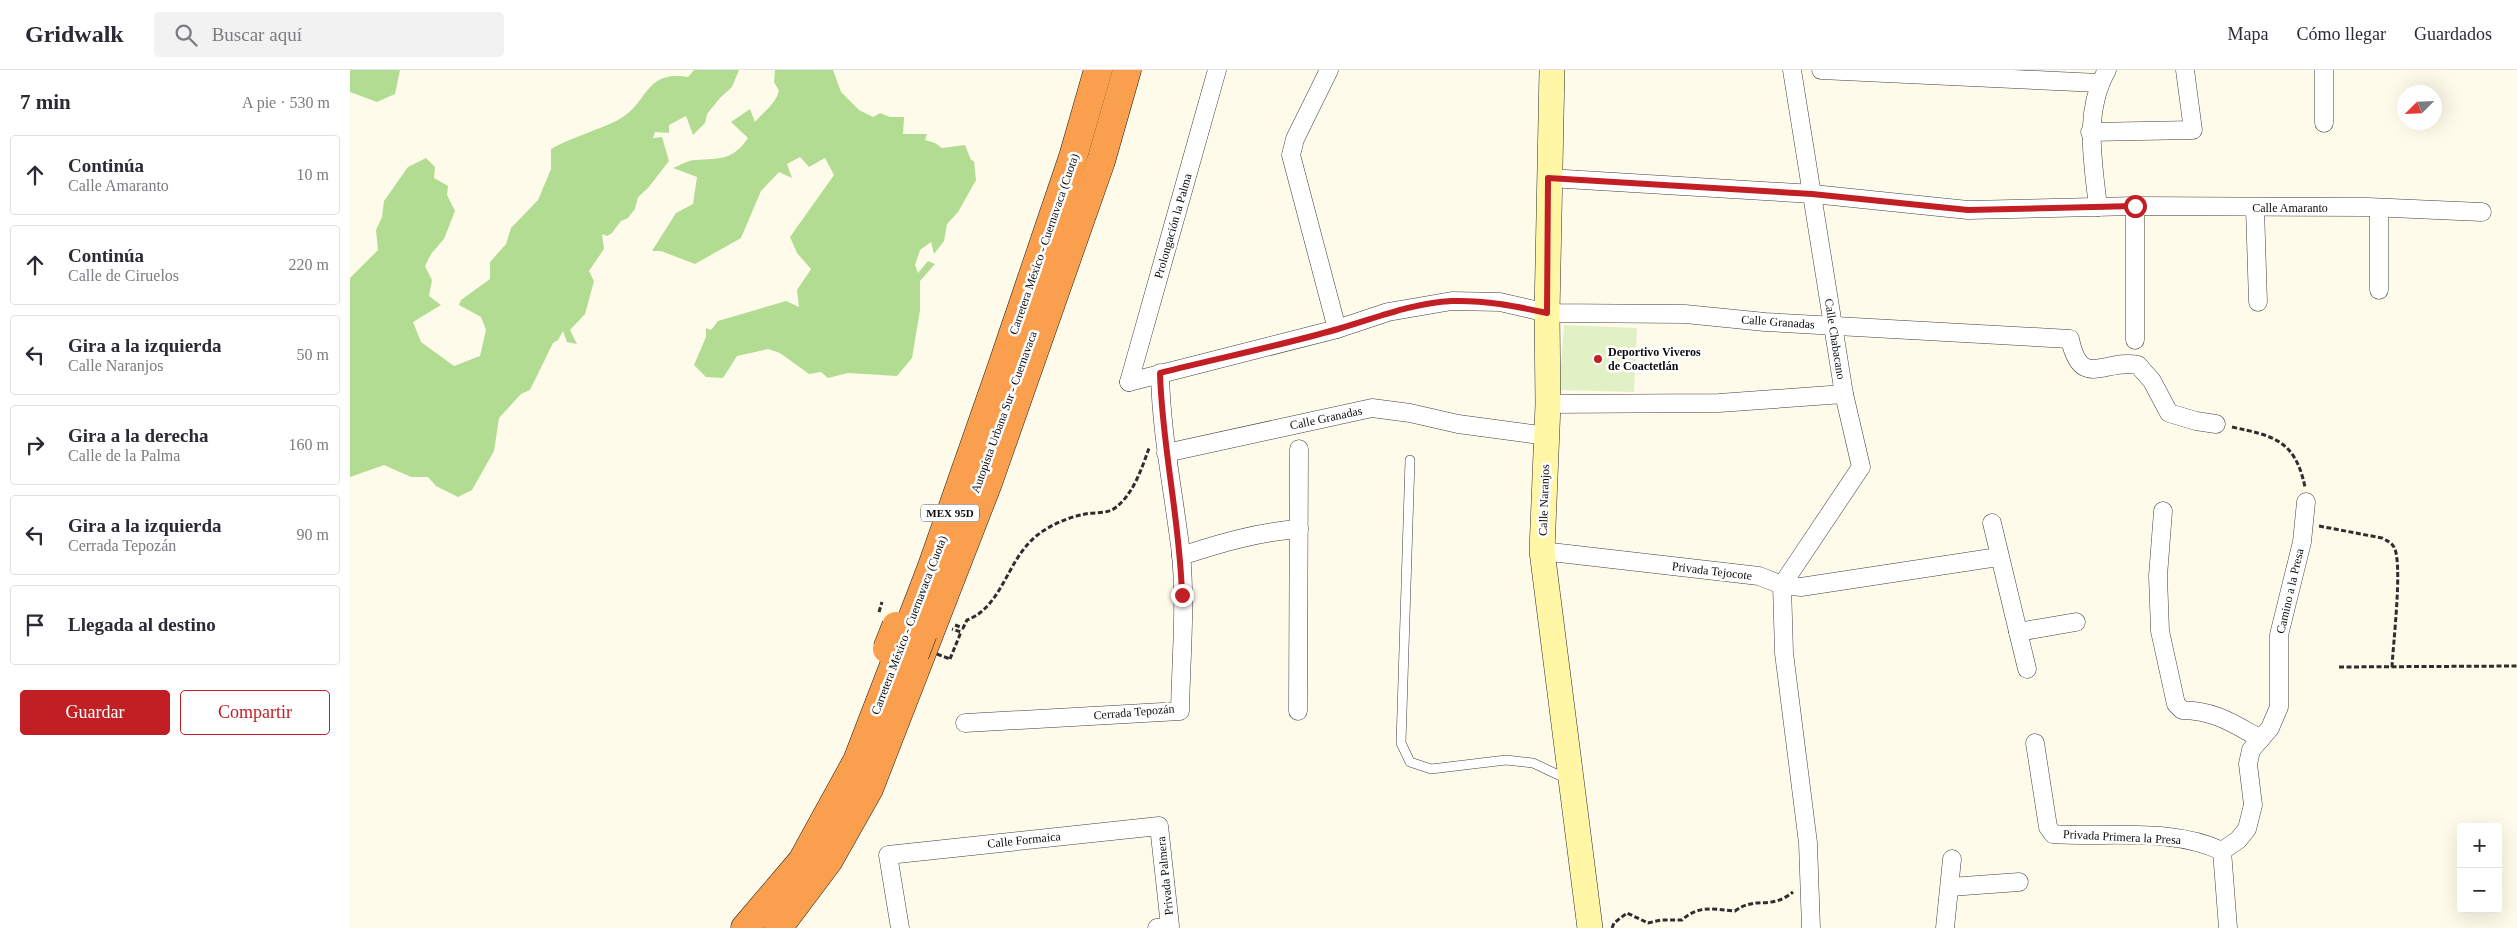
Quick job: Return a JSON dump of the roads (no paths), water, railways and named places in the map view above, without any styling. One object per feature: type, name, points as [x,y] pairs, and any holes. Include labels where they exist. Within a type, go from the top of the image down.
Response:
[{"type":"highway","points":[[744,928],[802,850],[856,731],[995,362],[1090,70]]},
{"type":"highway","name":"Carretera México - Cuernavaca (Cuota)","points":[[744,928],[802,861],[857,761],[930,569],[1002,369],[1074,156],[1098,70]]},
{"type":"highway","name":"Autopista Urbana Sur - Cuernavaca","points":[[765,928],[815,863],[856,796],[891,719],[1090,181],[1122,70]]},
{"type":"highway","name":"Carretera México - Cuernavaca (Cuota)","points":[[778,928],[829,860],[869,789],[988,483],[1101,161],[1127,70]]},
{"type":"street","name":"Prolongación la Palma","points":[[1129,382],[1218,70]]},
{"type":"street","points":[[1329,70],[1295,139],[1291,155],[1337,329]]},
{"type":"street","name":"Calle Naranjos","points":[[1552,70],[1548,178],[1548,404],[1542,551],[1590,928]]},
{"type":"street","name":"Calle Chabacano","points":[[1782,585],[1861,467],[1844,394],[1832,326],[1792,70]]},
{"type":"street","points":[[1821,70],[2103,76],[2090,132],[2098,207]]},
{"type":"street","points":[[2090,132],[2193,130],[2185,70]]},
{"type":"street","points":[[2324,70],[2324,123]]},
{"type":"street","name":"Calle Amaranto","points":[[1548,178],[1812,194],[1968,210],[2135,206],[2482,212]]},
{"type":"street","points":[[2135,206],[2135,340]]},
{"type":"street","points":[[2255,208],[2258,302]]},
{"type":"street","points":[[2378,209],[2379,290]]},
{"type":"street","name":"Calle Granadas","points":[[1129,382],[1337,329],[1388,312],[1452,301],[1500,302],[1547,313],[1685,314],[1832,326],[2070,339],[2077,360],[2086,368],[2098,370],[2125,364],[2138,365],[2152,381],[2169,413],[2196,421],[2216,424]]},
{"type":"street","name":"Cerrada Tepozán","points":[[965,723],[1180,711],[1182,634],[1181,556],[1161,412],[1160,373]]},
{"type":"street","points":[[1548,404],[1719,402],[1844,394]]},
{"type":"street","name":"Calle Granadas","points":[[1166,453],[1372,408],[1410,412],[1458,424],[1547,436]]},
{"type":"street","points":[[1298,711],[1299,449]]},
{"type":"street","name":"Camino a la Presa","points":[[2222,851],[2238,840],[2247,829],[2252,805],[2248,764],[2251,750],[2273,723],[2279,707],[2279,635],[2302,542],[2306,502]]},
{"type":"street","points":[[2163,511],[2158,576],[2160,631],[2176,704],[2182,710],[2204,711],[2219,716],[2261,739]]},
{"type":"street","points":[[1992,523],[1998,557],[2026,670]]},
{"type":"street","points":[[1181,556],[1241,537],[1300,529]]},
{"type":"street","name":"Privada Tejocote","points":[[1542,551],[1759,576],[1782,585],[1801,587],[1998,557]]},
{"type":"street","points":[[1782,585],[1784,653],[1808,842],[1808,879],[1812,928]]},
{"type":"street","points":[[2018,632],[2076,622]]},
{"type":"street","name":"Privada Primera la Presa","points":[[2035,744],[2048,827],[2053,834],[2152,836],[2189,841],[2222,851]]},
{"type":"street","name":"Calle Formaica","points":[[900,928],[888,855],[1159,826]]},
{"type":"street","name":"Privada Palmera","points":[[1159,826],[1164,927]]},
{"type":"street","points":[[2222,851],[2228,928]]},
{"type":"street","points":[[1946,928],[1952,859]]},
{"type":"street","points":[[1950,887],[2019,882]]},
{"type":"lane","points":[[1410,460],[1401,743],[1410,762],[1431,770],[1506,760],[1533,763],[1571,781]]},
{"type":"place","name":"Deportivo Viveros de Coactetlán","points":[[1598,359]]}]
